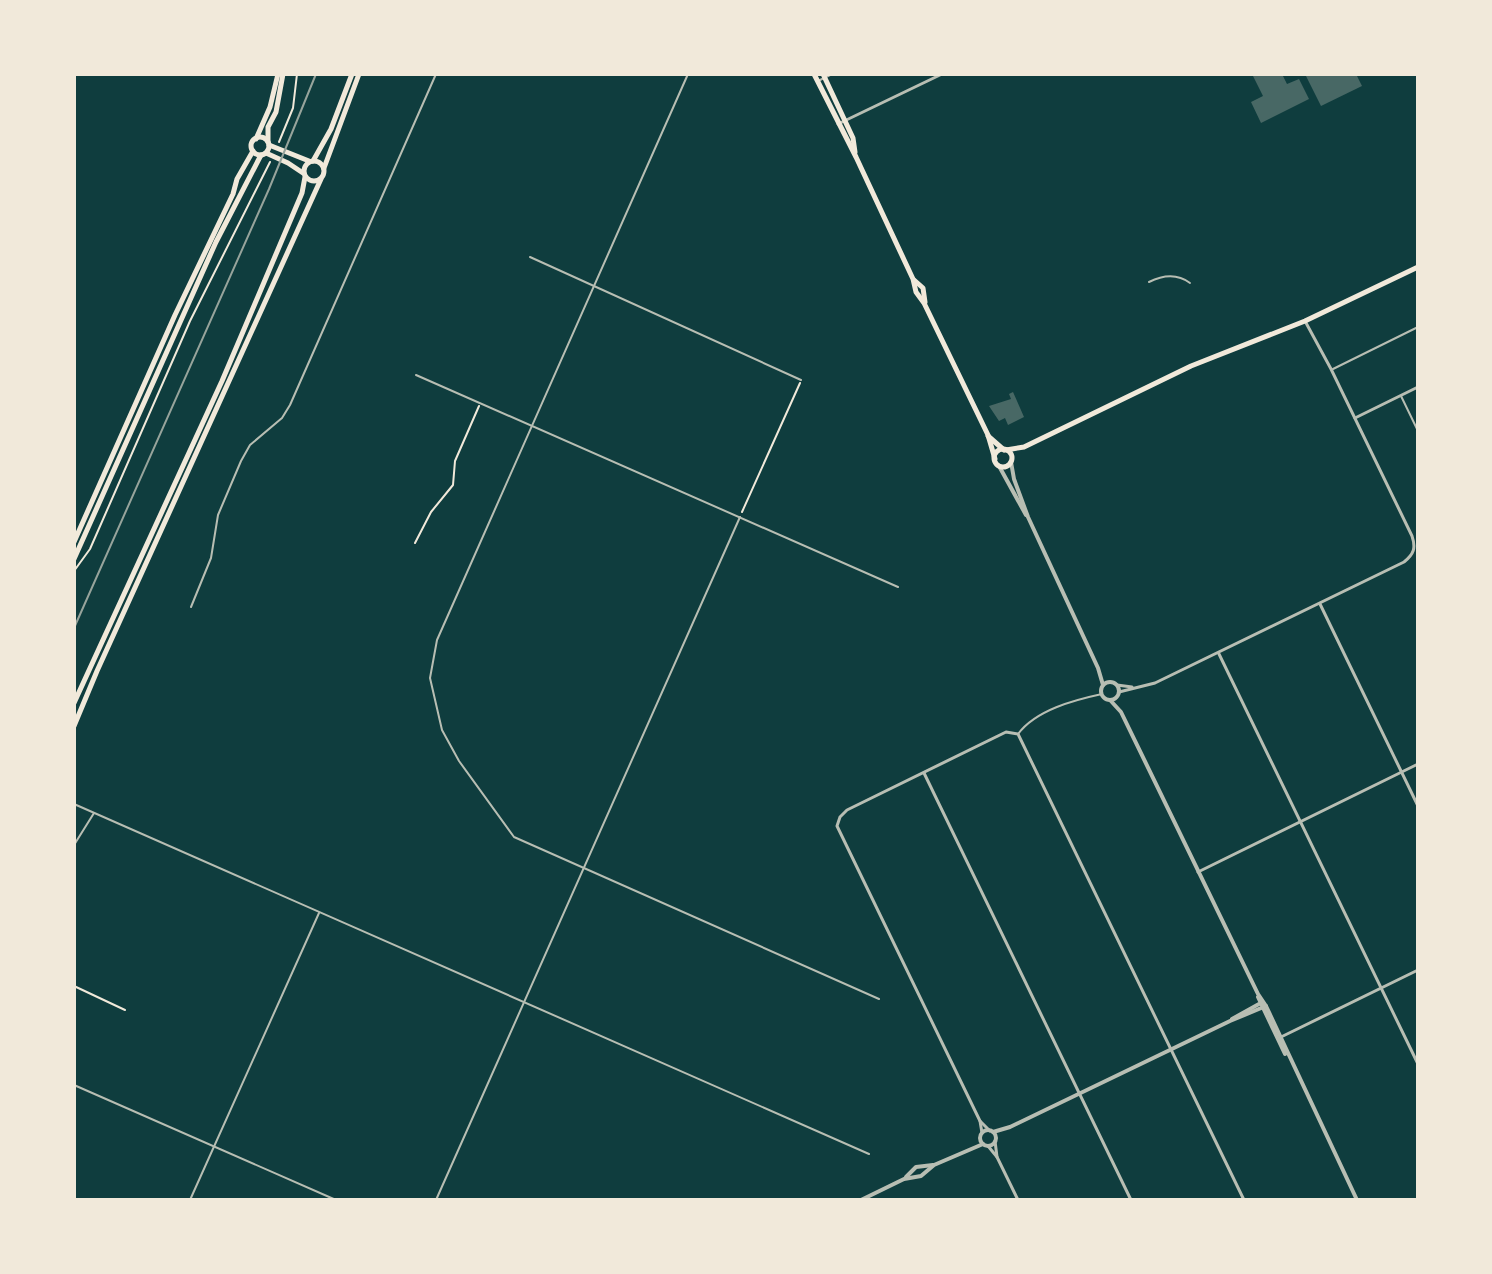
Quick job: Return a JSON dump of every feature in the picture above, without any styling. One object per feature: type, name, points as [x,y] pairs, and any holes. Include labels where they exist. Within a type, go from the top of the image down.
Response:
[{"type":"main road","points":[[74,542],[233,194],[237,179],[253,151],[252,146],[270,107],[280,74]]},
{"type":"main road","points":[[74,559],[216,242],[268,144],[268,127],[276,112],[280,74]]},
{"type":"main road","points":[[74,703],[222,381],[302,193],[305,165],[312,161],[331,129],[352,74]]},
{"type":"main road","points":[[74,726],[321,179],[359,74]]},
{"type":"main road","points":[[814,74],[856,157],[913,279],[916,292],[988,435],[999,466],[1006,467],[1024,447]]},
{"type":"main road","points":[[824,76],[853,138],[856,157]]},
{"type":"main road","points":[[256,139],[261,138],[268,144],[320,163],[324,168]]},
{"type":"main road","points":[[253,151],[288,163],[313,182],[321,179]]},
{"type":"main road","points":[[995,459],[997,452],[1024,447],[1191,366],[1305,321],[1418,267]]},
{"type":"main road","points":[[988,435],[1011,453],[1012,462]]},
{"type":"street","points":[[838,124],[942,74]]},
{"type":"street","points":[[1110,700],[1218,653],[1404,562],[1412,555],[1415,545],[1412,536],[1305,321]]},
{"type":"street","points":[[1355,418],[1418,387]]},
{"type":"street","points":[[1012,462],[1014,479],[1028,517],[1098,668],[1102,694],[1121,712],[1357,1200]]},
{"type":"street","points":[[999,466],[1028,517]]},
{"type":"street","points":[[1320,603],[1418,806]]},
{"type":"street","points":[[1218,653],[1418,1064]]},
{"type":"street","points":[[1098,668],[1109,681],[1136,688]]},
{"type":"street","points":[[1103,685],[1109,681]]},
{"type":"street","points":[[1117,685],[1121,712]]},
{"type":"street","points":[[997,1157],[994,1136],[980,1121],[837,826],[847,810],[1006,732],[1018,734],[1244,1200]]},
{"type":"street","points":[[1198,872],[1418,764]]},
{"type":"street","points":[[924,773],[1131,1200]]},
{"type":"street","points":[[1281,1037],[1418,970]]},
{"type":"street","points":[[904,1179],[921,1176],[934,1165],[983,1140],[1263,1005]]},
{"type":"street","points":[[1263,1005],[1292,1065]]},
{"type":"street","points":[[980,1121],[983,1140],[997,1157],[1018,1200]]},
{"type":"street","points":[[983,1140],[994,1136]]},
{"type":"street","points":[[861,1200],[871,1198],[904,1179],[916,1167],[934,1165]]},
{"type":"lane","points":[[191,607],[211,558],[218,515],[241,461],[250,445],[278,423],[290,405],[436,74]]},
{"type":"lane","points":[[688,74],[437,640],[430,678],[439,723],[448,743],[514,837],[879,999]]},
{"type":"lane","points":[[817,81],[832,74]]},
{"type":"lane","points":[[530,257],[801,380]]},
{"type":"lane","points":[[1149,282],[1169,276],[1181,277],[1190,283]]},
{"type":"lane","points":[[1331,369],[1418,327]]},
{"type":"lane","points":[[416,375],[898,587]]},
{"type":"lane","points":[[1401,396],[1418,431]]},
{"type":"lane","points":[[436,1200],[740,517]]},
{"type":"lane","points":[[1018,734],[1026,724],[1074,700],[1102,694]]},
{"type":"lane","points":[[74,804],[869,1154]]},
{"type":"lane","points":[[74,845],[94,813]]},
{"type":"lane","points":[[190,1200],[319,912]]},
{"type":"lane","points":[[74,1085],[336,1200]]},
{"type":"path","points":[[278,143],[293,108],[297,74]]},
{"type":"path","points":[[74,571],[90,549],[190,321],[271,160]]},
{"type":"path","points":[[740,517],[801,380]]},
{"type":"path","points":[[415,543],[431,512],[453,485],[455,461],[480,404]]},
{"type":"path","points":[[74,986],[125,1010]]},
{"type":"building","points":[[1252,74],[1282,74],[1287,84],[1299,79],[1309,99],[1261,123],[1251,102],[1263,96]]},
{"type":"building","points":[[1305,74],[1356,74],[1362,86],[1321,106]]},
{"type":"building","points":[[1013,392],[1024,417],[1008,425],[1005,418],[999,421],[989,406],[1011,399],[1009,394]]},
{"type":"railway","points":[[74,628],[269,189],[316,74]]}]
